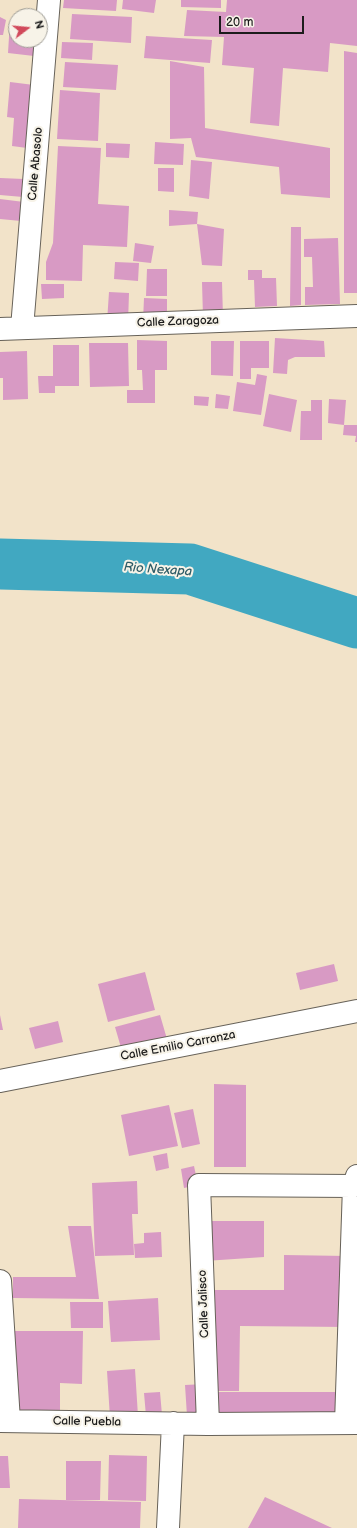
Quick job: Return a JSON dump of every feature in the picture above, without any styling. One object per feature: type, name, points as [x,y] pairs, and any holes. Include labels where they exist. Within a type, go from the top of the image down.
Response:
[{"type":"street","name":"Calle Abasolo","points":[[22,328],[49,0]]},
{"type":"street","name":"Calle Zaragoza","points":[[0,329],[357,316]]},
{"type":"street","name":"Calle Emilio Carranza","points":[[0,1081],[357,1011]]},
{"type":"street","name":"Calle Jalisco","points":[[208,1424],[199,1185],[356,1181]]},
{"type":"street","points":[[352,1423],[356,1181]]},
{"type":"street","points":[[0,1281],[5,1421]]},
{"type":"street","name":"Calle Puebla","points":[[5,1421],[208,1424],[352,1423]]},
{"type":"street","points":[[168,1528],[173,1423]]},
{"type":"building","points":[[64,0],[117,0],[116,11],[63,8]]},
{"type":"building","points":[[123,0],[156,0],[154,13],[122,9]]},
{"type":"building","points":[[181,0],[221,0],[221,8],[181,7]]},
{"type":"building","points":[[227,0],[357,0],[357,46],[330,43],[328,72],[283,68],[279,126],[250,123],[254,68],[222,65],[224,37],[184,36],[187,10],[226,12]]},
{"type":"building","points":[[72,14],[132,17],[131,43],[70,39]]},
{"type":"building","points":[[0,17],[6,20],[3,35],[0,35]]},
{"type":"building","points":[[146,36],[212,40],[210,63],[144,58]]},
{"type":"building","points":[[62,42],[93,43],[92,60],[61,58]]},
{"type":"building","points":[[8,48],[34,48],[34,56],[8,53]]},
{"type":"building","points":[[344,51],[357,53],[357,293],[344,293]]},
{"type":"building","points":[[170,61],[204,67],[205,128],[330,148],[330,198],[281,194],[279,167],[196,157],[191,138],[170,139]]},
{"type":"building","points":[[65,62],[118,65],[116,90],[63,87]]},
{"type":"building","points":[[10,82],[34,85],[27,148],[12,146],[14,118],[7,117]]},
{"type":"building","points":[[60,90],[100,93],[98,141],[57,139]]},
{"type":"building","points":[[155,142],[184,144],[183,165],[154,164]]},
{"type":"building","points":[[106,143],[130,144],[129,158],[106,157]]},
{"type":"building","points":[[58,146],[101,148],[98,204],[129,206],[127,247],[83,245],[82,281],[46,280],[46,262],[53,243]]},
{"type":"building","points":[[191,160],[212,162],[209,199],[189,196]]},
{"type":"building","points":[[158,168],[174,168],[174,192],[158,191]]},
{"type":"building","points":[[0,178],[24,179],[23,197],[0,195]]},
{"type":"building","points":[[0,199],[24,202],[21,221],[0,219]]},
{"type":"building","points":[[169,210],[198,212],[197,224],[169,226]]},
{"type":"building","points":[[197,224],[224,229],[222,266],[202,265]]},
{"type":"building","points":[[291,227],[301,227],[301,305],[290,306]]},
{"type":"building","points":[[338,238],[340,304],[305,305],[305,287],[313,287],[312,257],[304,257],[304,239]]},
{"type":"building","points":[[135,243],[154,246],[151,263],[133,261]]},
{"type":"building","points":[[115,262],[139,263],[138,281],[114,279]]},
{"type":"building","points":[[147,269],[167,269],[167,296],[146,296]]},
{"type":"building","points":[[248,270],[262,270],[262,278],[276,278],[277,306],[255,307],[254,280],[248,280]]},
{"type":"building","points":[[202,282],[222,282],[223,317],[203,317]]},
{"type":"building","points":[[41,284],[64,284],[64,298],[42,299]]},
{"type":"building","points":[[109,292],[129,293],[128,323],[107,322]]},
{"type":"building","points":[[144,298],[167,299],[167,321],[143,321]]},
{"type":"building","points":[[275,338],[324,341],[325,357],[295,357],[288,360],[287,374],[273,373]]},
{"type":"building","points":[[137,340],[167,341],[167,370],[155,370],[155,403],[127,403],[127,390],[143,390],[142,370],[137,370]]},
{"type":"building","points":[[211,341],[234,341],[233,376],[211,375]]},
{"type":"building","points":[[240,341],[269,341],[269,368],[251,368],[251,379],[240,379]]},
{"type":"building","points":[[89,343],[128,343],[129,386],[90,387]]},
{"type":"building","points":[[53,345],[79,345],[79,386],[55,386],[55,393],[39,393],[38,376],[53,376]]},
{"type":"building","points":[[27,351],[28,399],[3,400],[3,378],[0,378],[0,352]]},
{"type":"building","points":[[257,374],[267,376],[261,415],[233,411],[237,382],[255,385]]},
{"type":"building","points":[[216,394],[230,396],[228,409],[215,408]]},
{"type":"building","points":[[269,394],[297,400],[291,432],[263,426]]},
{"type":"building","points":[[194,396],[209,397],[208,406],[194,405]]},
{"type":"building","points":[[329,399],[346,400],[344,425],[328,423]]},
{"type":"building","points":[[311,400],[322,400],[322,440],[300,440],[301,411],[311,411]]},
{"type":"building","points":[[344,425],[357,425],[357,442],[355,442],[356,436],[343,435]]},
{"type":"building","points":[[334,964],[338,981],[300,990],[296,973]]},
{"type":"building","points":[[145,972],[155,1010],[108,1022],[98,984]]},
{"type":"building","points":[[0,1015],[3,1030],[0,1030]]},
{"type":"building","points":[[160,1015],[167,1039],[122,1051],[115,1027]]},
{"type":"building","points":[[58,1021],[63,1042],[35,1049],[29,1028]]},
{"type":"building","points":[[214,1084],[246,1085],[246,1167],[214,1167]]},
{"type":"building","points":[[169,1105],[178,1146],[129,1156],[121,1115]]},
{"type":"building","points":[[193,1109],[200,1144],[182,1148],[174,1113]]},
{"type":"building","points":[[167,1153],[169,1168],[156,1171],[153,1156]]},
{"type":"building","points":[[194,1166],[198,1185],[184,1188],[181,1169]]},
{"type":"building","points":[[137,1181],[138,1214],[132,1214],[134,1255],[95,1256],[92,1183]]},
{"type":"building","points":[[203,1221],[264,1221],[264,1257],[205,1261]]},
{"type":"building","points":[[68,1226],[91,1226],[99,1299],[13,1298],[13,1277],[76,1277]]},
{"type":"building","points":[[161,1232],[162,1257],[135,1258],[134,1244],[144,1243],[144,1233]]},
{"type":"building","points":[[284,1255],[347,1256],[347,1327],[240,1326],[239,1391],[209,1391],[209,1290],[284,1290]]},
{"type":"building","points":[[158,1298],[160,1340],[111,1342],[108,1301]]},
{"type":"building","points":[[70,1302],[103,1302],[103,1328],[71,1328]]},
{"type":"building","points":[[14,1331],[83,1331],[82,1384],[60,1383],[60,1416],[15,1418]]},
{"type":"building","points":[[135,1369],[138,1416],[110,1418],[107,1371]]},
{"type":"building","points":[[205,1384],[207,1415],[187,1416],[185,1385]]},
{"type":"building","points":[[160,1392],[162,1415],[146,1416],[144,1393]]},
{"type":"building","points":[[216,1392],[344,1392],[342,1419],[217,1419]]},
{"type":"building","points":[[109,1455],[147,1456],[146,1501],[108,1500]]},
{"type":"building","points":[[0,1456],[8,1456],[10,1488],[0,1488]]},
{"type":"building","points":[[66,1461],[101,1461],[100,1500],[66,1500]]},
{"type":"building","points":[[265,1497],[332,1528],[248,1528]]},
{"type":"building","points":[[19,1499],[141,1502],[140,1528],[18,1528]]},
{"type":"waterway","name":"Rio Nexapa","points":[[0,564],[190,569],[357,623]]}]
